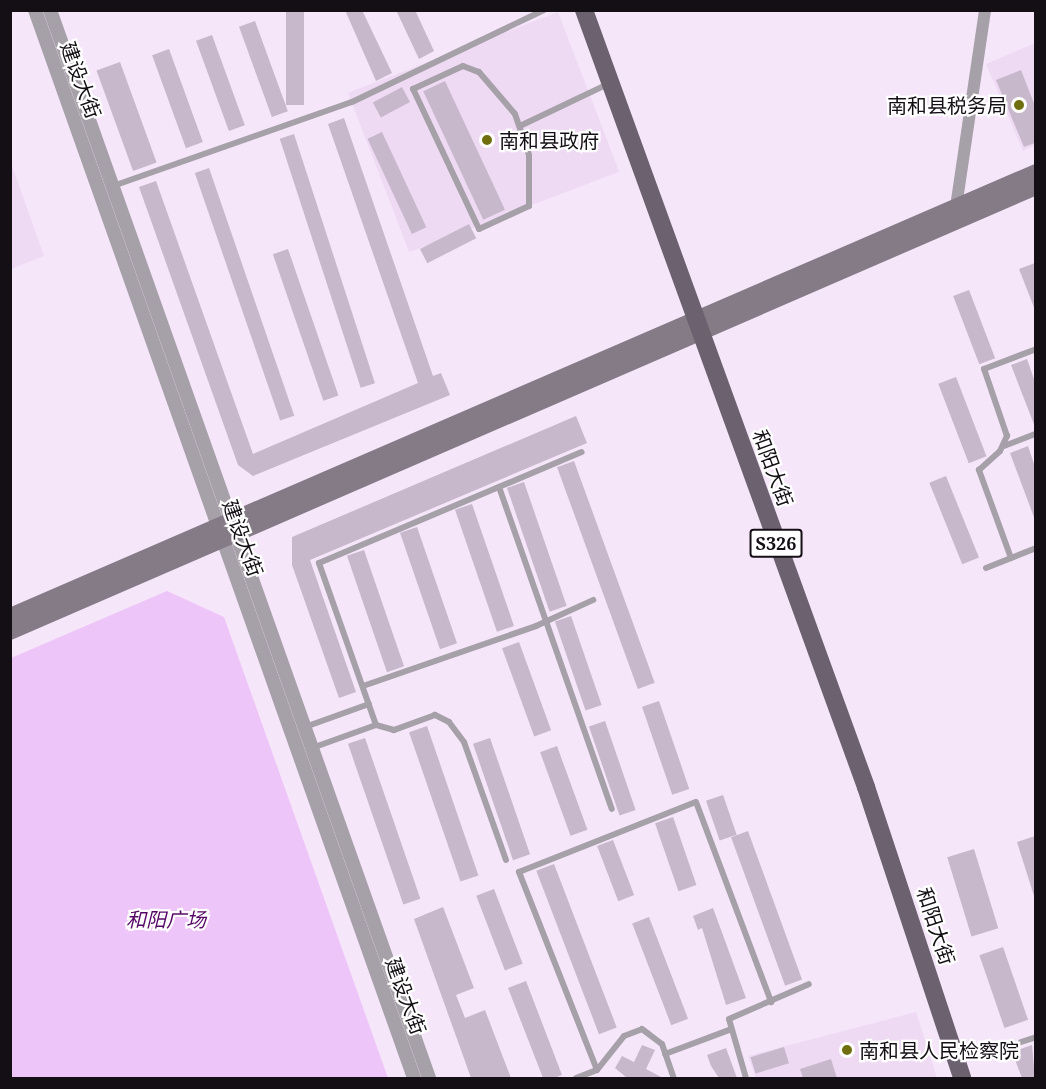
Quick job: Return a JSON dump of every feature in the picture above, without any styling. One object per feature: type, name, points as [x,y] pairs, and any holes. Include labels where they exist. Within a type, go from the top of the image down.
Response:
[{"type":"main road","name":"和阳大街","points":[[584,10],[614,82],[866,788],[962,1078]]},
{"type":"main road","name":"和阳大街","points":[[593,10],[614,82]]},
{"type":"main road","points":[[701,325],[1035,172]]},
{"type":"main road","points":[[10,616],[227,530],[701,325],[1035,188]]},
{"type":"main road","name":"和阳大街","points":[[701,325],[874,785],[971,1078]]},
{"type":"main road","points":[[10,632],[227,530]]},
{"type":"street","name":"建设大街","points":[[35,10],[227,530],[312,748],[429,1078]]},
{"type":"street","name":"建设大街","points":[[50,10],[112,186],[414,1078]]},
{"type":"street","points":[[956,207],[985,10]]},
{"type":"lane","points":[[112,186],[352,102],[544,10]]},
{"type":"lane","points":[[470,68],[498,91],[522,125],[529,155],[529,206],[479,230],[413,89],[470,68]]},
{"type":"lane","points":[[522,125],[614,82]]},
{"type":"lane","points":[[1003,446],[1006,429],[984,369],[1035,349]]},
{"type":"lane","points":[[1011,558],[979,470],[1003,446],[1035,434]]},
{"type":"lane","points":[[376,725],[319,562],[582,452]]},
{"type":"lane","points":[[499,487],[612,809]]},
{"type":"lane","points":[[986,568],[1035,548]]},
{"type":"lane","points":[[363,686],[546,621],[593,600]]},
{"type":"lane","points":[[304,728],[369,705]]},
{"type":"lane","points":[[312,748],[376,725],[394,730],[435,714],[449,722],[464,742],[506,860]]},
{"type":"lane","points":[[597,1070],[519,872],[696,802],[771,1002]]},
{"type":"lane","points":[[746,1078],[729,1030],[729,1019],[809,984]]},
{"type":"lane","points":[[576,1078],[597,1070],[636,1029],[653,1035],[665,1054],[674,1078]]},
{"type":"lane","points":[[665,1054],[729,1030]]},
{"type":"lane","points":[[1021,1042],[1035,1037]]},
{"type":"shaded area","name":"南和县政府","points":[[558,12],[619,172],[409,252],[348,93]]},
{"type":"shaded area","name":"南和县税务局","points":[[1035,43],[1035,145],[1023,151],[986,64]]},
{"type":"shaded area","points":[[10,160],[44,256],[11,269],[10,269]]},
{"type":"shaded area","name":"南和县人民检察院","points":[[916,1012],[937,1078],[756,1078],[748,1056]]},
{"type":"green space","name":"和阳广场","points":[[167,591],[224,617],[388,1078],[11,1078],[11,658]]},
{"type":"building","points":[[286,10],[304,10],[304,105],[286,105]]},
{"type":"building","points":[[345,10],[362,10],[392,73],[376,81]]},
{"type":"building","points":[[396,10],[415,10],[434,51],[419,59]]},
{"type":"building","points":[[255,21],[288,111],[272,117],[239,27]]},
{"type":"building","points":[[212,35],[245,125],[229,131],[196,41]]},
{"type":"building","points":[[169,49],[203,142],[186,148],[152,55]]},
{"type":"building","points":[[120,62],[157,163],[133,171],[97,71]]},
{"type":"building","points":[[1021,70],[1035,106],[1035,143],[1024,147],[996,80]]},
{"type":"building","points":[[445,81],[505,210],[483,220],[423,91]]},
{"type":"building","points":[[402,87],[410,102],[381,118],[373,102]]},
{"type":"building","points":[[344,118],[433,376],[441,373],[450,395],[253,476],[238,465],[139,187],[156,181],[253,454],[418,383],[328,124]]},
{"type":"building","points":[[382,132],[426,227],[412,234],[367,139]]},
{"type":"building","points":[[294,134],[375,383],[361,388],[280,139]]},
{"type":"building","points":[[209,168],[294,416],[280,421],[195,173]]},
{"type":"building","points":[[469,224],[476,238],[427,263],[420,249]]},
{"type":"building","points":[[288,249],[338,396],[323,401],[273,254]]},
{"type":"building","points":[[1035,263],[1035,310],[1019,269]]},
{"type":"building","points":[[969,290],[995,358],[979,364],[953,296]]},
{"type":"building","points":[[1027,359],[1035,382],[1035,427],[1011,365]]},
{"type":"building","points":[[956,377],[986,456],[969,463],[938,384]]},
{"type":"building","points":[[576,416],[587,443],[310,560],[356,692],[339,698],[292,565],[292,537]]},
{"type":"building","points":[[1028,446],[1035,467],[1035,520],[1010,453]]},
{"type":"building","points":[[574,461],[655,683],[638,689],[557,467]]},
{"type":"building","points":[[946,476],[979,558],[962,564],[929,483]]},
{"type":"building","points":[[524,482],[567,606],[550,612],[507,488]]},
{"type":"building","points":[[472,504],[514,626],[497,632],[455,510]]},
{"type":"building","points":[[417,527],[457,643],[440,649],[400,533]]},
{"type":"building","points":[[364,550],[404,666],[387,672],[347,556]]},
{"type":"building","points":[[571,616],[602,705],[586,710],[555,622]]},
{"type":"building","points":[[519,642],[551,730],[534,736],[502,648]]},
{"type":"building","points":[[659,701],[689,789],[672,795],[642,707]]},
{"type":"building","points":[[605,721],[636,810],[620,815],[589,727]]},
{"type":"building","points":[[427,726],[478,875],[460,882],[409,732]]},
{"type":"building","points":[[365,738],[420,899],[403,905],[348,744]]},
{"type":"building","points":[[490,738],[530,854],[513,860],[473,744]]},
{"type":"building","points":[[557,746],[587,830],[571,836],[540,752]]},
{"type":"building","points":[[723,795],[737,835],[720,841],[706,801]]},
{"type":"building","points":[[673,817],[696,885],[678,891],[655,823]]},
{"type":"building","points":[[748,831],[802,979],[785,986],[731,837]]},
{"type":"building","points":[[1035,836],[1035,896],[1034,896],[1017,842]]},
{"type":"building","points":[[613,840],[634,895],[618,901],[597,846]]},
{"type":"building","points":[[974,849],[998,928],[971,937],[947,857]]},
{"type":"building","points":[[554,864],[617,1027],[599,1034],[536,871]]},
{"type":"building","points":[[494,889],[523,964],[505,970],[476,896]]},
{"type":"building","points":[[443,907],[474,988],[456,995],[465,1018],[485,1010],[511,1078],[471,1078],[414,919]]},
{"type":"building","points":[[713,908],[746,998],[726,1005],[702,928],[698,930],[693,916]]},
{"type":"building","points":[[649,917],[688,1019],[671,1025],[632,923]]},
{"type":"building","points":[[1003,947],[1028,1020],[1004,1028],[979,955]]},
{"type":"building","points":[[526,981],[562,1075],[554,1078],[543,1078],[508,988]]},
{"type":"building","points":[[642,1045],[655,1050],[646,1069],[663,1078],[627,1078],[615,1068],[622,1056],[634,1062]]},
{"type":"building","points":[[1032,1045],[1035,1078],[1022,1078],[1012,1052]]},
{"type":"building","points":[[784,1047],[789,1063],[755,1073],[751,1057]]},
{"type":"building","points":[[726,1048],[737,1078],[719,1078],[711,1066],[707,1055]]},
{"type":"building","points":[[831,1059],[837,1078],[803,1078],[800,1069]]},
{"type":"place","name":"南和县税务局","points":[[1019,105]]},
{"type":"place","name":"南和县政府","points":[[487,140]]},
{"type":"place","name":"南和县人民检察院","points":[[847,1050]]}]
